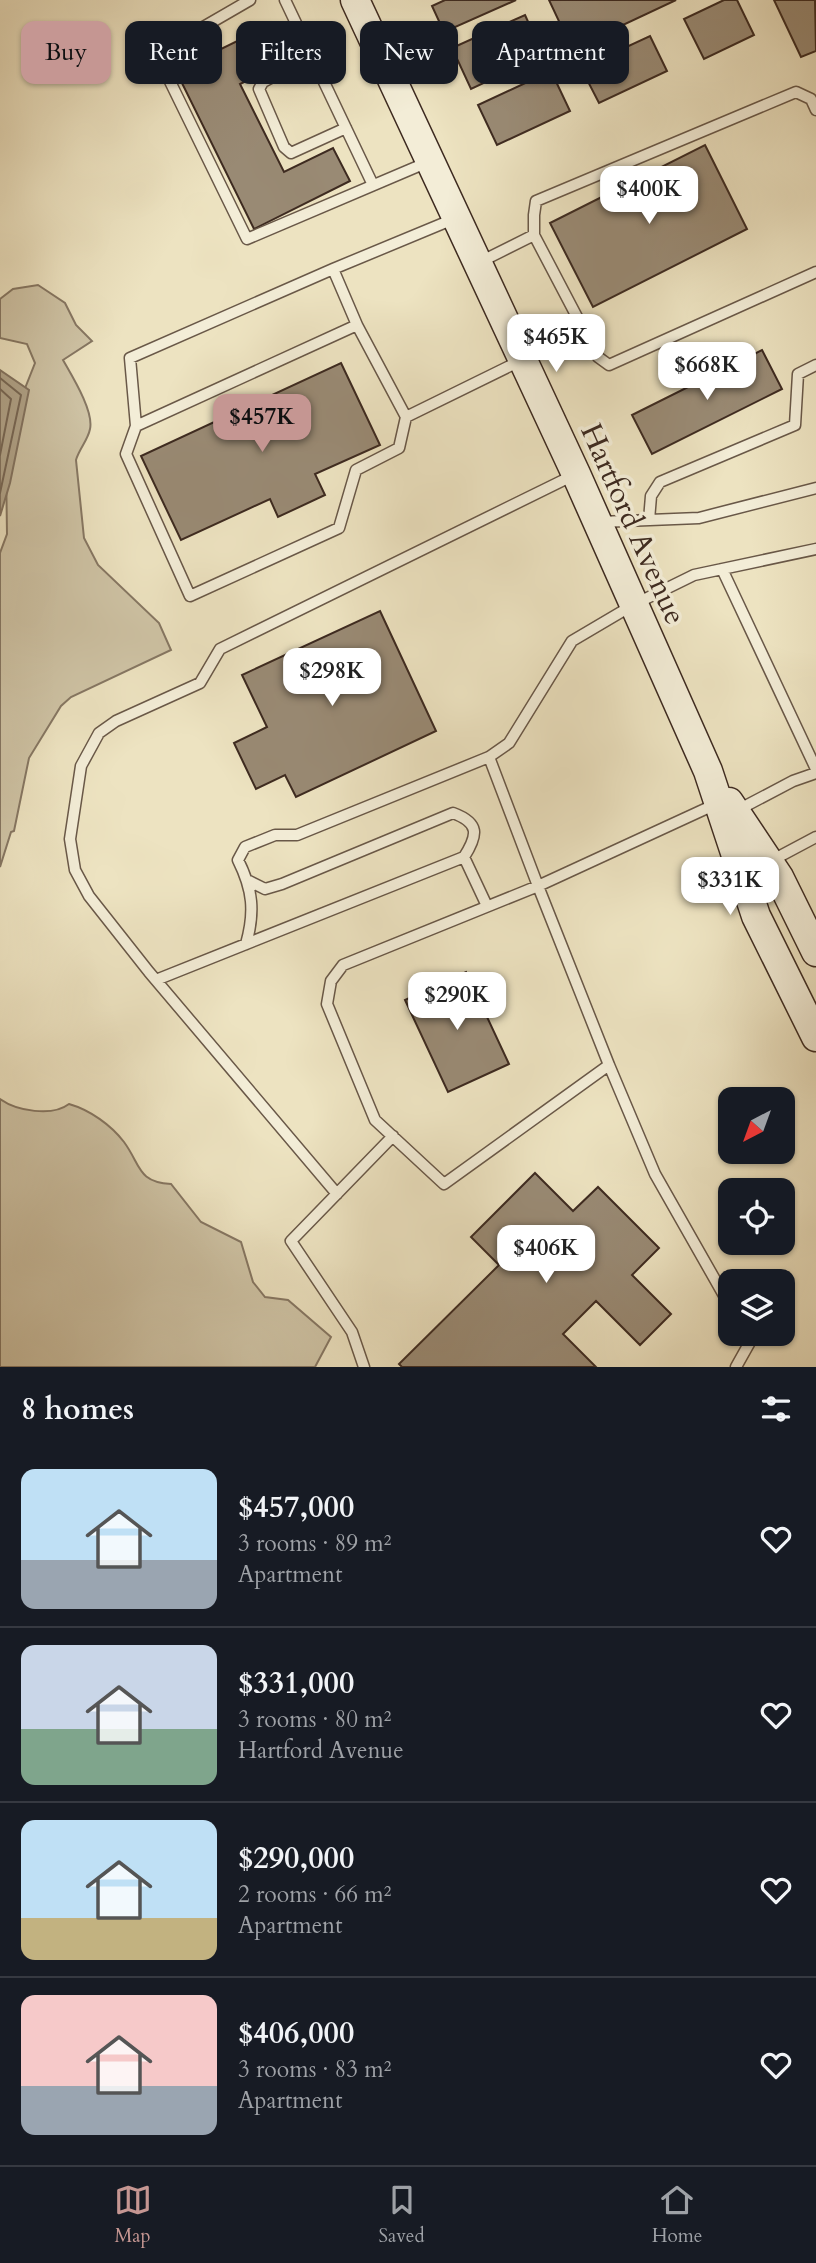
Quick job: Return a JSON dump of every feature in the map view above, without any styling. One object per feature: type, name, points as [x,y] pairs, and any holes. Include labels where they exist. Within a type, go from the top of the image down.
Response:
[{"type":"main road","name":"Hartford Avenue","points":[[355,0],[576,474],[708,771],[727,807],[779,877],[816,952]]},
{"type":"main road","name":"Hartford Avenue","points":[[727,807],[756,916],[816,1037]]},
{"type":"lane","points":[[250,0],[193,33],[160,61],[247,239],[430,161]]},
{"type":"lane","points":[[285,0],[295,21]]},
{"type":"lane","points":[[262,84],[259,89],[284,148],[291,153],[346,128]]},
{"type":"lane","points":[[325,84],[373,185]]},
{"type":"lane","points":[[816,110],[811,99],[796,92],[536,201],[534,215],[534,235],[597,357],[609,365],[816,272]]},
{"type":"lane","points":[[333,268],[357,325],[406,416],[399,448],[356,470],[339,528],[190,596],[126,454],[136,426],[130,358],[333,268],[456,218]]},
{"type":"lane","points":[[477,264],[534,235]]},
{"type":"lane","points":[[136,426],[357,325]]},
{"type":"lane","points":[[406,416],[523,360]]},
{"type":"lane","points":[[649,520],[652,496],[660,482],[795,425],[798,374],[816,365]]},
{"type":"lane","points":[[337,1194],[156,980],[89,896],[75,870],[70,839],[81,766],[99,733],[116,720],[200,683],[220,649],[576,474]]},
{"type":"lane","points":[[597,522],[699,518],[816,488]]},
{"type":"lane","points":[[246,944],[252,924],[248,881],[238,860],[245,846],[275,835],[297,835],[489,757],[509,743],[572,641],[633,605],[694,575],[816,550]]},
{"type":"lane","points":[[609,1065],[444,1184],[375,1120],[327,1004],[331,981],[343,965],[816,771],[722,569]]},
{"type":"lane","points":[[489,757],[609,1065],[655,1174],[718,1285]]},
{"type":"lane","points":[[156,980],[464,857],[474,841],[474,829],[468,818],[453,813],[282,884],[265,889],[248,881]]},
{"type":"lane","points":[[769,862],[816,837]]},
{"type":"lane","points":[[464,857],[487,906]]},
{"type":"lane","points":[[364,1367],[352,1332],[291,1241],[393,1136]]},
{"type":"lane","points":[[736,1367],[748,1346]]},
{"type":"shaded area","points":[[38,285],[65,303],[76,325],[92,341],[63,360],[89,413],[89,433],[76,460],[84,538],[98,565],[159,623],[171,650],[71,697],[61,706],[29,758],[14,831],[11,832],[0,867],[0,553],[7,534],[6,463],[16,411],[35,363],[27,344],[0,338],[0,299],[13,289]]},
{"type":"shaded area","points":[[0,1099],[16,1107],[34,1111],[53,1110],[69,1104],[85,1110],[106,1124],[124,1142],[146,1176],[160,1183],[171,1184],[201,1222],[241,1242],[253,1282],[265,1297],[288,1300],[331,1337],[315,1367],[0,1367]]},
{"type":"water","points":[[0,370],[29,390],[10,483],[0,516]]},
{"type":"building","points":[[445,0],[516,0],[458,26],[458,21],[439,21],[432,6]]},
{"type":"building","points":[[549,0],[676,0],[629,22],[559,21]]},
{"type":"building","points":[[724,0],[737,0],[754,35],[704,59],[684,19]]},
{"type":"building","points":[[774,0],[815,0],[816,51],[801,57]]},
{"type":"building","points":[[525,15],[528,21],[512,21]]},
{"type":"building","points":[[650,36],[667,71],[599,103],[589,84],[629,84],[629,46]]},
{"type":"building","points":[[472,39],[472,84],[482,84],[471,89],[458,61],[458,45]]},
{"type":"building","points":[[236,42],[236,84],[240,84],[284,172],[333,148],[350,181],[254,229],[182,84],[222,84],[222,48]]},
{"type":"building","points":[[523,84],[557,84],[570,111],[497,145],[478,105]]},
{"type":"building","points":[[705,145],[747,229],[593,307],[550,223]]},
{"type":"building","points":[[762,350],[782,389],[652,454],[632,415]]},
{"type":"building","points":[[341,363],[380,445],[315,474],[325,495],[278,517],[270,499],[181,540],[141,456]]},
{"type":"building","points":[[380,611],[436,731],[296,797],[285,775],[256,789],[234,743],[267,727],[242,675]]},
{"type":"building","points":[[466,972],[509,1064],[448,1092],[405,1000]]},
{"type":"building","points":[[535,1173],[573,1211],[598,1187],[659,1248],[632,1275],[671,1314],[640,1345],[596,1301],[563,1334],[596,1367],[402,1367],[399,1364],[499,1265],[471,1237]]}]
